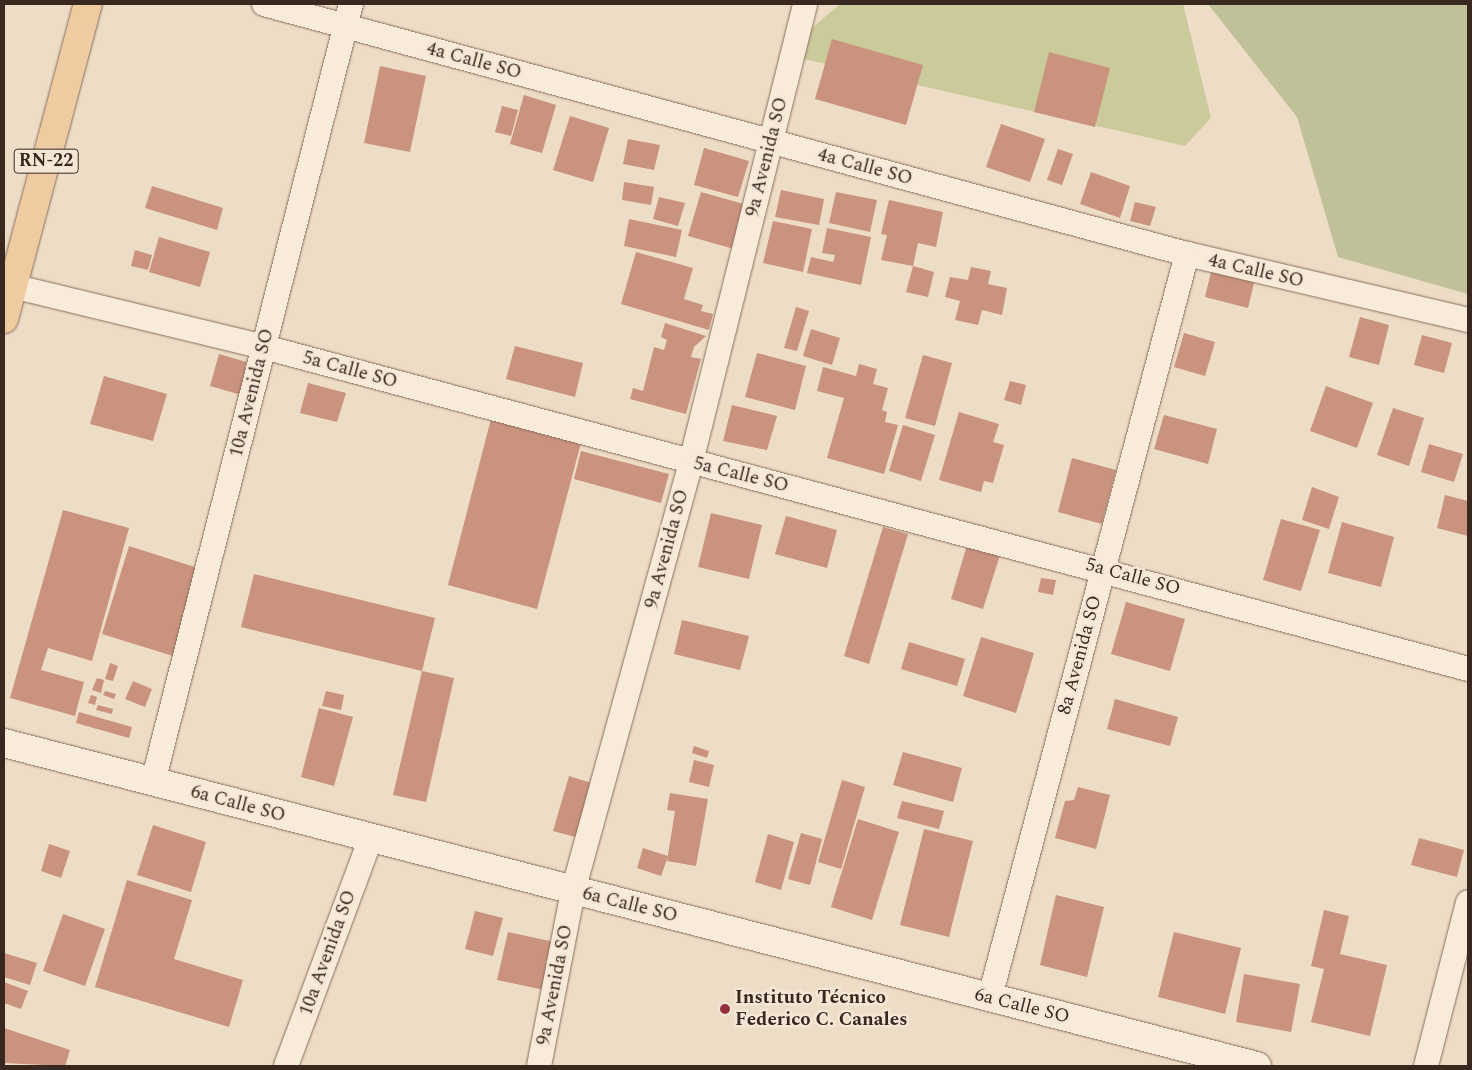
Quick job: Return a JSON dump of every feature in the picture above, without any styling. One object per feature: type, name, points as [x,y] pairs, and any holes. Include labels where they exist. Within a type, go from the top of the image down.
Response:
[{"type":"main road","name":"RN-22","points":[[4,319],[88,4]]},
{"type":"street","name":"4a Calle SO","points":[[264,4],[348,15],[771,141],[1187,254],[1468,320]]},
{"type":"street","name":"9a Avenida SO","points":[[539,1066],[573,891],[691,462],[805,4]]},
{"type":"street","name":"10a Avenida SO","points":[[154,782],[348,15]]},
{"type":"street","name":"8a Avenida SO","points":[[990,997],[1187,254]]},
{"type":"street","name":"5a Calle SO","points":[[12,286],[264,347],[691,462],[1103,569],[1468,669]]},
{"type":"street","name":"6a Calle SO","points":[[4,743],[370,840],[1257,1066]]},
{"type":"street","name":"10a Avenida SO","points":[[286,1066],[370,840]]},
{"type":"street","points":[[1426,1066],[1468,902]]},
{"type":"shaded area","points":[[840,4],[1183,4],[1211,118],[1185,146],[782,54]]},
{"type":"green space","points":[[1208,4],[1468,4],[1468,294],[1338,257],[1297,117]]},
{"type":"building","points":[[832,39],[923,65],[906,125],[815,99]]},
{"type":"building","points":[[1049,52],[1110,68],[1095,127],[1034,112]]},
{"type":"building","points":[[380,66],[426,76],[410,152],[364,143]]},
{"type":"building","points":[[524,95],[556,105],[542,153],[510,144]]},
{"type":"building","points":[[502,106],[518,110],[511,136],[495,132]]},
{"type":"building","points":[[570,116],[609,128],[593,182],[553,170]]},
{"type":"building","points":[[1001,124],[1045,139],[1030,182],[986,167]]},
{"type":"building","points":[[628,139],[660,145],[654,170],[623,164]]},
{"type":"building","points":[[704,148],[749,161],[738,197],[694,185]]},
{"type":"building","points":[[1058,149],[1073,154],[1062,185],[1047,180]]},
{"type":"building","points":[[1091,172],[1130,186],[1120,218],[1080,204]]},
{"type":"building","points":[[624,182],[654,187],[651,205],[622,200]]},
{"type":"building","points":[[152,186],[223,208],[217,230],[145,208]]},
{"type":"building","points":[[781,190],[824,199],[819,225],[775,217]]},
{"type":"building","points":[[701,192],[747,205],[734,249],[688,236]]},
{"type":"building","points":[[836,192],[877,200],[870,232],[829,223]]},
{"type":"building","points":[[659,197],[685,203],[678,226],[653,219]]},
{"type":"building","points":[[889,200],[943,212],[936,247],[918,243],[913,266],[881,260],[887,235],[881,234]]},
{"type":"building","points":[[1135,202],[1156,207],[1150,226],[1130,221]]},
{"type":"building","points":[[629,219],[682,230],[676,257],[624,246]]},
{"type":"building","points":[[773,221],[812,229],[803,272],[763,263]]},
{"type":"building","points":[[827,228],[871,237],[861,285],[807,273],[811,257],[833,262],[835,255],[822,253]]},
{"type":"building","points":[[159,237],[210,252],[200,287],[149,272]]},
{"type":"building","points":[[135,250],[152,255],[148,270],[131,266]]},
{"type":"building","points":[[636,252],[693,268],[684,299],[703,305],[701,311],[713,314],[709,330],[621,304]]},
{"type":"building","points":[[913,266],[934,272],[928,297],[906,292]]},
{"type":"building","points":[[971,267],[991,271],[988,284],[1007,288],[1002,315],[982,310],[978,325],[955,320],[960,301],[945,297],[950,277],[968,280]]},
{"type":"building","points":[[1212,268],[1255,279],[1248,308],[1205,297]]},
{"type":"building","points":[[796,307],[809,311],[797,351],[784,348]]},
{"type":"building","points":[[1360,317],[1389,325],[1379,365],[1349,357]]},
{"type":"building","points":[[665,323],[706,336],[694,347],[691,357],[701,359],[686,414],[630,399],[633,388],[643,391],[654,347],[664,350],[667,340],[661,337]]},
{"type":"building","points":[[811,329],[840,338],[832,365],[803,356]]},
{"type":"building","points":[[1184,333],[1215,342],[1205,376],[1174,367]]},
{"type":"building","points":[[1422,335],[1452,343],[1444,373],[1414,365]]},
{"type":"building","points":[[515,346],[583,363],[575,397],[506,379]]},
{"type":"building","points":[[757,353],[806,366],[795,410],[745,397]]},
{"type":"building","points":[[219,354],[257,365],[248,397],[210,386]]},
{"type":"building","points":[[923,355],[952,363],[935,426],[905,418]]},
{"type":"building","points":[[859,364],[877,369],[873,384],[888,388],[882,410],[887,412],[885,422],[898,425],[884,474],[827,458],[844,398],[817,391],[823,367],[856,376]]},
{"type":"building","points":[[104,376],[167,394],[153,441],[90,424]]},
{"type":"building","points":[[1010,381],[1026,385],[1021,405],[1004,400]]},
{"type":"building","points":[[308,383],[346,393],[337,422],[300,413]]},
{"type":"building","points":[[1326,386],[1373,403],[1357,448],[1310,431]]},
{"type":"building","points":[[732,405],[777,416],[767,450],[723,441]]},
{"type":"building","points":[[1393,408],[1424,418],[1409,466],[1377,455]]},
{"type":"building","points":[[959,412],[999,424],[993,442],[1004,445],[993,483],[984,481],[981,492],[939,480]]},
{"type":"building","points":[[492,415],[582,439],[537,609],[448,585]]},
{"type":"building","points":[[1164,415],[1217,429],[1208,464],[1154,449]]},
{"type":"building","points":[[903,425],[935,435],[921,481],[889,471]]},
{"type":"building","points":[[1429,444],[1463,454],[1454,482],[1421,472]]},
{"type":"building","points":[[581,451],[669,474],[661,503],[574,479]]},
{"type":"building","points":[[1072,458],[1116,470],[1102,524],[1058,512]]},
{"type":"building","points":[[1312,487],[1339,497],[1329,529],[1302,520]]},
{"type":"building","points":[[1445,495],[1468,501],[1468,536],[1437,528]]},
{"type":"building","points":[[63,510],[129,528],[92,661],[48,648],[41,670],[84,682],[75,716],[10,698]]},
{"type":"building","points":[[711,513],[762,525],[749,579],[698,567]]},
{"type":"building","points":[[786,516],[837,530],[827,568],[775,554]]},
{"type":"building","points":[[1281,519],[1320,530],[1301,591],[1263,580]]},
{"type":"building","points":[[1342,522],[1394,537],[1381,587],[1328,573]]},
{"type":"building","points":[[883,527],[908,534],[869,664],[844,656]]},
{"type":"building","points":[[967,545],[1000,555],[983,609],[951,599]]},
{"type":"building","points":[[129,546],[201,569],[173,656],[102,634]]},
{"type":"building","points":[[254,574],[435,618],[422,671],[241,627]]},
{"type":"building","points":[[1041,578],[1056,580],[1053,595],[1038,592]]},
{"type":"building","points":[[1126,602],[1185,619],[1170,671],[1111,654]]},
{"type":"building","points":[[682,620],[749,636],[740,670],[674,654]]},
{"type":"building","points":[[981,637],[1034,653],[1016,713],[963,696]]},
{"type":"building","points":[[909,642],[965,659],[957,686],[901,669]]},
{"type":"building","points":[[110,663],[118,666],[113,681],[105,679]]},
{"type":"building","points":[[422,671],[454,678],[426,802],[393,795]]},
{"type":"building","points":[[97,678],[104,680],[101,693],[92,690]]},
{"type":"building","points":[[133,681],[152,689],[145,707],[125,699]]},
{"type":"building","points":[[105,691],[116,694],[114,699],[103,695]]},
{"type":"building","points":[[326,691],[344,695],[341,710],[322,706]]},
{"type":"building","points":[[91,695],[97,697],[95,705],[88,703]]},
{"type":"building","points":[[1115,699],[1178,717],[1170,746],[1107,729]]},
{"type":"building","points":[[98,705],[113,709],[112,714],[96,710]]},
{"type":"building","points":[[319,708],[353,717],[334,786],[301,777]]},
{"type":"building","points":[[79,712],[132,727],[129,738],[76,723]]},
{"type":"building","points":[[694,746],[709,751],[707,758],[692,753]]},
{"type":"building","points":[[903,752],[962,768],[953,802],[893,785]]},
{"type":"building","points":[[694,760],[714,765],[709,787],[689,782]]},
{"type":"building","points":[[569,776],[595,784],[579,838],[553,831]]},
{"type":"building","points":[[842,780],[865,787],[841,869],[818,862]]},
{"type":"building","points":[[1078,787],[1110,795],[1096,849],[1055,838],[1065,801],[1074,800]]},
{"type":"building","points":[[670,793],[708,799],[696,866],[667,861],[675,811],[667,810]]},
{"type":"building","points":[[902,801],[944,811],[939,829],[897,818]]},
{"type":"building","points":[[858,819],[899,832],[872,920],[831,907]]},
{"type":"building","points":[[153,825],[206,842],[191,892],[137,875]]},
{"type":"building","points":[[924,829],[973,841],[949,937],[900,925]]},
{"type":"building","points":[[801,833],[822,839],[810,885],[788,879]]},
{"type":"building","points":[[768,834],[794,842],[781,890],[755,882]]},
{"type":"building","points":[[1419,838],[1464,850],[1457,877],[1411,865]]},
{"type":"building","points":[[49,844],[70,851],[61,878],[41,871]]},
{"type":"building","points":[[643,848],[668,856],[661,876],[637,868]]},
{"type":"building","points":[[127,880],[192,900],[174,959],[243,980],[229,1027],[95,987]]},
{"type":"building","points":[[1056,895],[1104,907],[1087,977],[1040,965]]},
{"type":"building","points":[[1324,910],[1349,916],[1340,954],[1387,965],[1370,1036],[1311,1022],[1324,969],[1311,966]]},
{"type":"building","points":[[475,911],[503,918],[493,956],[465,949]]},
{"type":"building","points":[[63,914],[105,929],[85,986],[43,971]]},
{"type":"building","points":[[508,932],[559,943],[549,991],[497,980]]},
{"type":"building","points":[[1174,932],[1241,948],[1225,1014],[1158,997]]},
{"type":"building","points":[[4,953],[37,963],[30,985],[4,977]]},
{"type":"building","points":[[1244,974],[1300,984],[1291,1032],[1236,1022]]},
{"type":"building","points":[[4,982],[28,991],[21,1009],[4,1003]]},
{"type":"building","points":[[4,1028],[70,1050],[65,1066],[4,1063]]},
{"type":"place","name":"Instituto Técnico Federico C. Canales","points":[[725,1009]]}]
